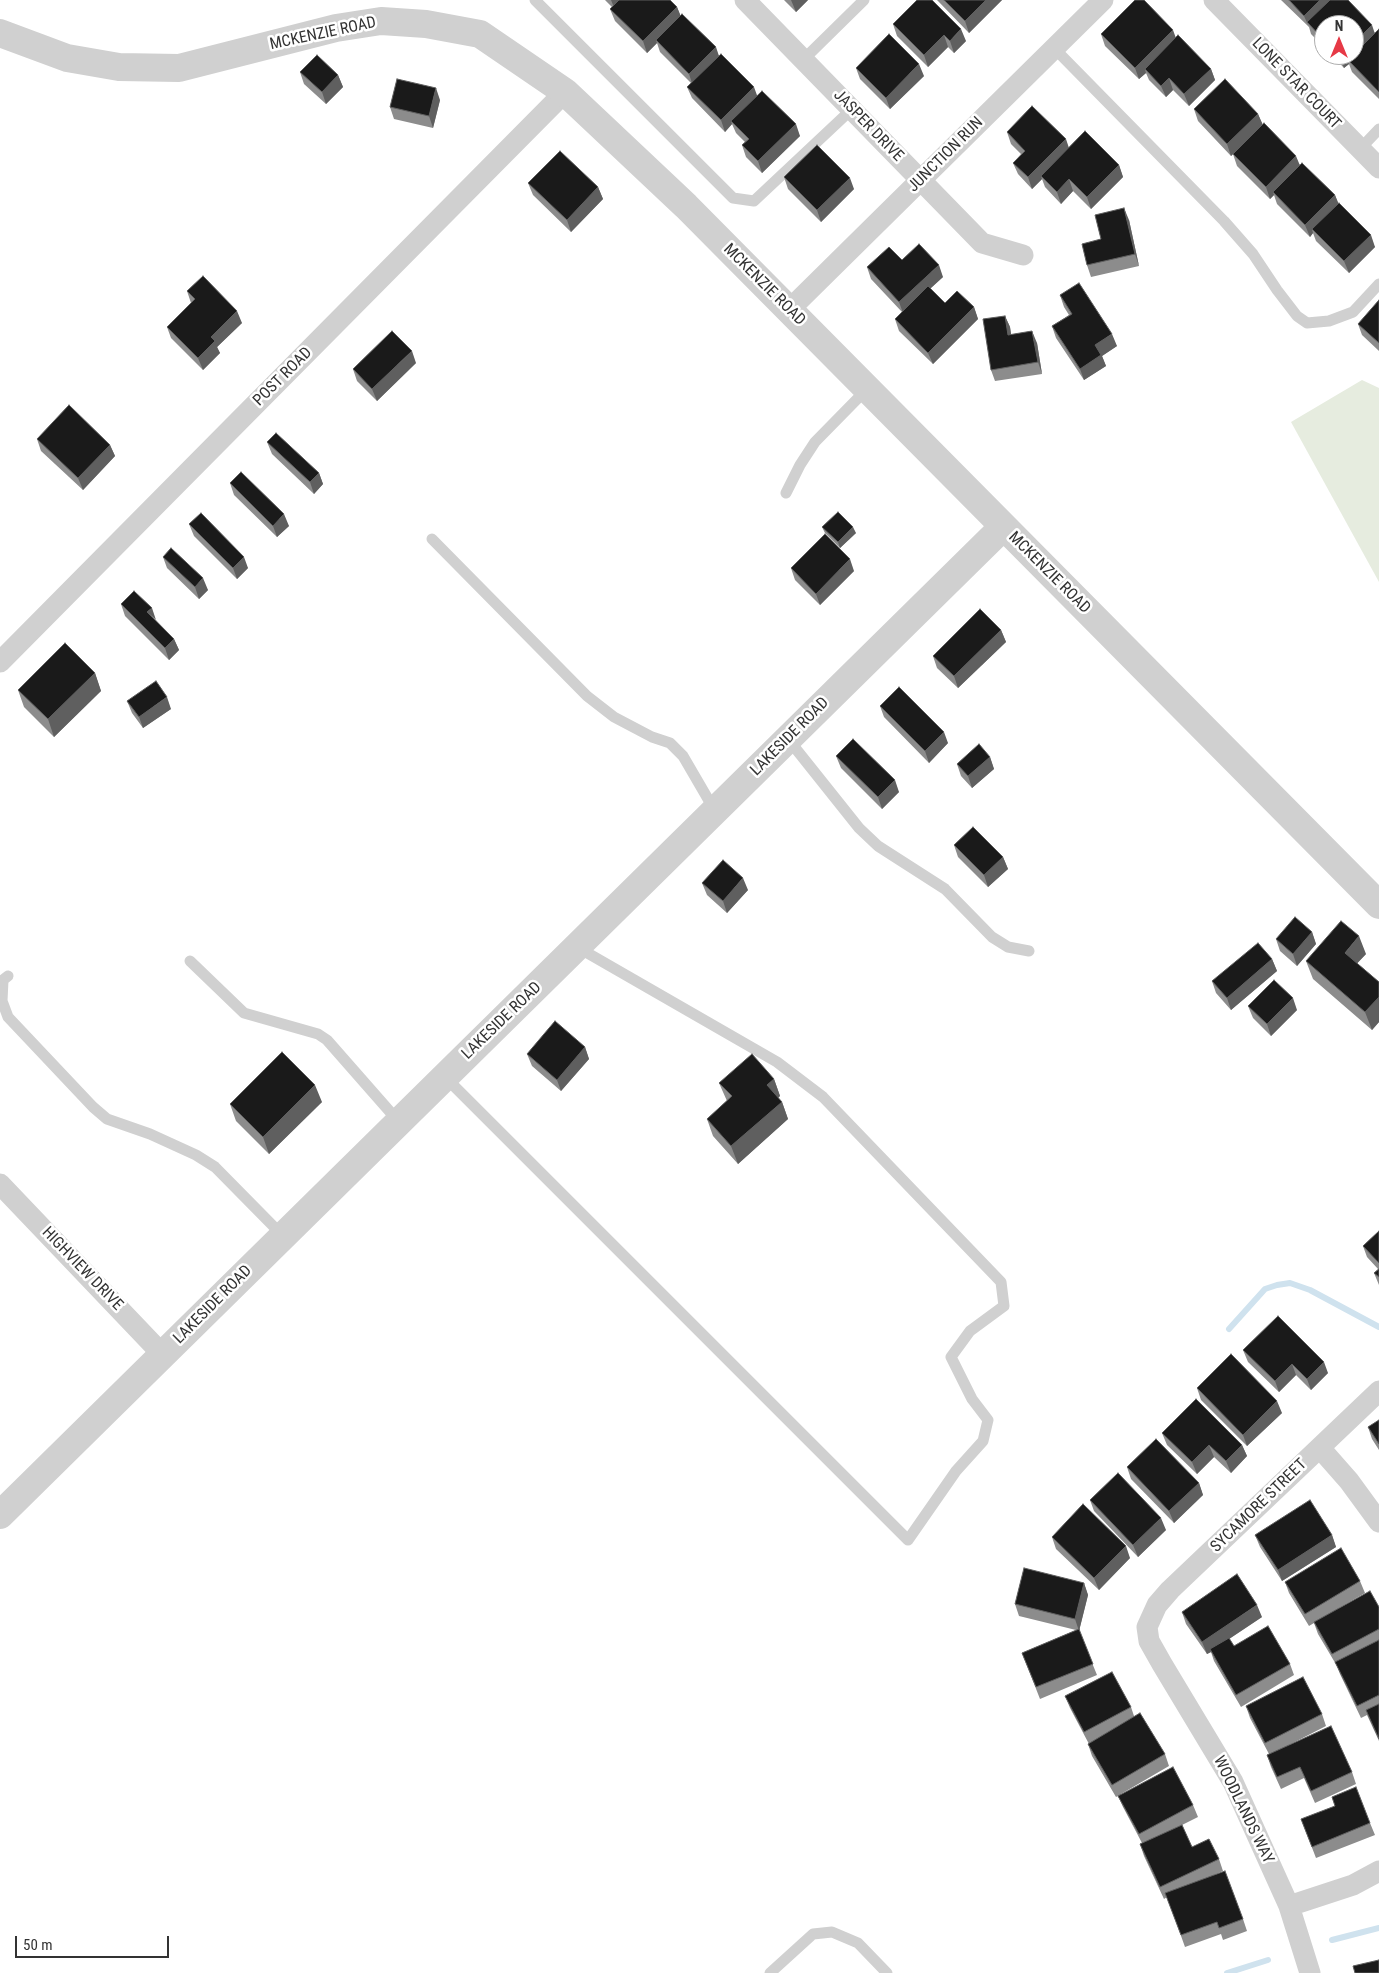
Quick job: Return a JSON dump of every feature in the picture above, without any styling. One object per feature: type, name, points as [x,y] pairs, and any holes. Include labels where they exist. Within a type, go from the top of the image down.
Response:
[{"type":"street","name":"JASPER DRIVE","points":[[744,0],[982,243],[1023,255]]},
{"type":"street","name":"JUNCTION RUN","points":[[789,310],[1103,0]]},
{"type":"street","name":"LONE STAR COURT","points":[[1214,0],[1379,168]]},
{"type":"street","name":"MCKENZIE ROAD","points":[[0,32],[67,58],[119,67],[179,68],[336,28],[381,20],[426,24],[480,34],[565,92],[686,206],[1379,905]]},
{"type":"street","name":"POST ROAD","points":[[0,662],[565,92]]},
{"type":"street","name":"LAKESIDE ROAD","points":[[0,1515],[1003,527]]},
{"type":"street","name":"HIGHVIEW DRIVE","points":[[0,1184],[163,1354]]},
{"type":"street","name":"SYCAMORE STREET","points":[[1147,1627],[1157,1605],[1170,1590],[1379,1391]]},
{"type":"street","points":[[1320,1448],[1349,1481],[1379,1522]]},
{"type":"street","name":"WOODLANDS WAY","points":[[1147,1627],[1149,1641],[1233,1782],[1289,1906],[1310,1973]]},
{"type":"street","points":[[1289,1906],[1353,1885],[1379,1871]]},
{"type":"lane","points":[[535,0],[733,198],[754,201],[852,109]]},
{"type":"lane","points":[[803,60],[864,0]]},
{"type":"lane","points":[[1054,48],[1224,221],[1253,254],[1276,290],[1297,316],[1307,323],[1329,321],[1353,312],[1379,284]]},
{"type":"lane","points":[[1360,149],[1379,129]]},
{"type":"lane","points":[[786,493],[800,465],[815,442],[867,389]]},
{"type":"lane","points":[[432,539],[587,696],[614,717],[652,737],[670,743],[682,756],[716,811]]},
{"type":"lane","points":[[788,739],[859,828],[878,846],[944,889],[992,937],[1008,947],[1029,951]]},
{"type":"lane","points":[[445,1077],[908,1540],[956,1471],[983,1441],[988,1420],[972,1399],[951,1357],[970,1331],[1004,1306],[1002,1282],[823,1097],[777,1062],[577,947]]},
{"type":"lane","points":[[190,962],[244,1014],[318,1034],[327,1040],[399,1122]]},
{"type":"lane","points":[[8,976],[3,980],[2,1001],[8,1017],[93,1107],[107,1119],[150,1134],[196,1155],[215,1167],[283,1236]]},
{"type":"lane","points":[[770,1973],[812,1934],[832,1932],[858,1944],[886,1973]]},
{"type":"shaded area","points":[[1362,380],[1379,388],[1379,582],[1291,422]]},
{"type":"building","points":[[619,0],[670,0],[677,7],[643,41],[610,9]]},
{"type":"building","points":[[917,0],[932,0],[961,29],[950,41],[944,35],[924,55],[893,24]]},
{"type":"building","points":[[944,0],[986,0],[965,21]]},
{"type":"building","points":[[1135,0],[1144,0],[1173,30],[1135,68],[1101,34]]},
{"type":"building","points":[[1289,0],[1320,0],[1304,16]]},
{"type":"building","points":[[1330,0],[1348,0],[1362,15],[1314,15]]},
{"type":"building","points":[[682,14],[716,47],[689,74],[656,40]]},
{"type":"building","points":[[1314,15],[1314,29],[1307,22]]},
{"type":"building","points":[[1364,17],[1372,25],[1364,33]]},
{"type":"building","points":[[1379,29],[1379,92],[1353,65],[1364,65],[1364,44]]},
{"type":"building","points":[[889,34],[919,64],[886,98],[856,68]]},
{"type":"building","points":[[1178,35],[1211,69],[1184,94],[1169,78],[1161,86],[1145,69]]},
{"type":"building","points":[[721,54],[754,87],[721,120],[687,87]]},
{"type":"building","points":[[317,55],[338,75],[322,92],[300,72]]},
{"type":"building","points":[[397,79],[436,88],[429,116],[390,107]]},
{"type":"building","points":[[1225,79],[1258,114],[1227,144],[1194,109]]},
{"type":"building","points":[[762,91],[796,124],[758,161],[742,145],[749,139],[731,121]]},
{"type":"building","points":[[1032,106],[1066,139],[1028,177],[1013,163],[1025,151],[1007,132]]},
{"type":"building","points":[[1264,123],[1296,156],[1266,187],[1233,154]]},
{"type":"building","points":[[1085,131],[1119,165],[1087,197],[1069,179],[1057,192],[1041,176]]},
{"type":"building","points":[[817,145],[850,178],[817,210],[784,177]]},
{"type":"building","points":[[560,151],[598,187],[567,220],[528,183]]},
{"type":"building","points":[[1302,163],[1335,195],[1305,225],[1273,192]]},
{"type":"building","points":[[1339,203],[1371,235],[1344,261],[1312,229]]},
{"type":"building","points":[[1124,208],[1135,254],[1087,265],[1082,244],[1101,239],[1095,215]]},
{"type":"building","points":[[919,244],[939,265],[899,302],[867,267],[889,247],[902,260]]},
{"type":"building","points":[[203,276],[237,311],[211,337],[215,341],[198,358],[167,327],[195,299],[187,291]]},
{"type":"building","points":[[1079,283],[1112,334],[1095,345],[1101,355],[1080,369],[1052,326],[1072,314],[1060,295]]},
{"type":"building","points":[[928,286],[945,303],[957,291],[974,307],[928,353],[895,319]]},
{"type":"building","points":[[1379,300],[1379,343],[1358,324]]},
{"type":"building","points":[[1005,316],[1008,335],[1032,331],[1038,362],[991,370],[983,319]]},
{"type":"building","points":[[392,331],[412,351],[372,389],[353,369]]},
{"type":"building","points":[[69,405],[110,445],[78,478],[37,439]]},
{"type":"building","points":[[276,433],[319,473],[310,482],[267,442]]},
{"type":"building","points":[[241,472],[284,514],[273,526],[230,483]]},
{"type":"building","points":[[838,512],[853,527],[838,542],[822,527]]},
{"type":"building","points":[[201,513],[244,557],[233,568],[189,524]]},
{"type":"building","points":[[825,534],[850,559],[816,594],[791,568]]},
{"type":"building","points":[[171,548],[203,578],[195,587],[163,557]]},
{"type":"building","points":[[134,591],[152,608],[147,612],[174,639],[165,648],[121,604]]},
{"type":"building","points":[[980,609],[1001,630],[954,676],[933,656]]},
{"type":"building","points":[[65,643],[95,673],[48,719],[18,690]]},
{"type":"building","points":[[156,681],[167,697],[139,717],[127,701]]},
{"type":"building","points":[[899,687],[944,732],[925,751],[880,706]]},
{"type":"building","points":[[853,739],[895,780],[878,797],[836,756]]},
{"type":"building","points":[[979,744],[990,757],[968,776],[957,764]]},
{"type":"building","points":[[973,827],[1003,857],[984,875],[954,845]]},
{"type":"building","points":[[723,860],[743,878],[723,901],[702,883]]},
{"type":"building","points":[[1295,917],[1312,932],[1293,954],[1276,939]]},
{"type":"building","points":[[1341,921],[1359,936],[1345,953],[1379,982],[1379,997],[1365,1012],[1306,961]]},
{"type":"building","points":[[1258,943],[1272,959],[1227,998],[1212,981]]},
{"type":"building","points":[[1274,980],[1293,998],[1267,1024],[1248,1006]]},
{"type":"building","points":[[555,1021],[585,1047],[557,1080],[527,1054]]},
{"type":"building","points":[[282,1052],[315,1085],[263,1137],[230,1104]]},
{"type":"building","points":[[752,1054],[774,1079],[767,1085],[782,1102],[731,1146],[707,1119],[732,1096],[719,1083]]},
{"type":"building","points":[[1379,1231],[1379,1263],[1363,1246]]},
{"type":"building","points":[[1379,1269],[1379,1277],[1374,1273]]},
{"type":"building","points":[[1278,1316],[1324,1362],[1307,1379],[1292,1364],[1275,1381],[1243,1350]]},
{"type":"building","points":[[1231,1354],[1277,1401],[1243,1435],[1197,1388]]},
{"type":"building","points":[[1196,1399],[1242,1445],[1226,1461],[1209,1445],[1192,1462],[1162,1433]]},
{"type":"building","points":[[1379,1420],[1379,1444],[1368,1427]]},
{"type":"building","points":[[1156,1439],[1199,1483],[1169,1511],[1127,1467]]},
{"type":"building","points":[[1118,1473],[1161,1518],[1133,1545],[1090,1500]]},
{"type":"building","points":[[1310,1500],[1332,1535],[1278,1570],[1255,1535]]},
{"type":"building","points":[[1083,1504],[1126,1546],[1094,1578],[1052,1537]]},
{"type":"building","points":[[1341,1548],[1360,1581],[1305,1614],[1285,1582]]},
{"type":"building","points":[[1024,1568],[1084,1583],[1075,1619],[1015,1604]]},
{"type":"building","points":[[1237,1574],[1257,1605],[1202,1642],[1182,1612]]},
{"type":"building","points":[[1370,1591],[1379,1607],[1379,1629],[1332,1654],[1314,1622]]},
{"type":"building","points":[[1268,1626],[1290,1664],[1236,1695],[1210,1649],[1229,1638],[1234,1646]]},
{"type":"building","points":[[1079,1629],[1093,1664],[1036,1687],[1022,1653]]},
{"type":"building","points":[[1379,1640],[1379,1695],[1357,1706],[1335,1662]]},
{"type":"building","points":[[1112,1672],[1131,1707],[1084,1732],[1065,1696]]},
{"type":"building","points":[[1303,1677],[1322,1714],[1265,1743],[1246,1706]]},
{"type":"building","points":[[1379,1704],[1379,1739],[1366,1710]]},
{"type":"building","points":[[1140,1713],[1165,1754],[1112,1785],[1088,1744]]},
{"type":"building","points":[[1331,1726],[1352,1772],[1311,1791],[1300,1767],[1277,1777],[1267,1755]]},
{"type":"building","points":[[1173,1767],[1193,1805],[1139,1834],[1118,1796]]},
{"type":"building","points":[[1356,1787],[1370,1823],[1312,1847],[1301,1819],[1335,1806],[1332,1797]]},
{"type":"building","points":[[1182,1825],[1192,1847],[1209,1839],[1219,1859],[1160,1887],[1140,1844]]},
{"type":"building","points":[[1225,1871],[1243,1919],[1219,1928],[1217,1922],[1181,1935],[1165,1893]]},
{"type":"building","points":[[1379,1960],[1379,1973],[1355,1973],[1353,1966]]},
{"type":"waterway","points":[[1229,1329],[1265,1289],[1290,1283],[1310,1290],[1379,1327]]},
{"type":"waterway","points":[[1332,1940],[1379,1928]]},
{"type":"waterway","points":[[1227,1973],[1268,1960]]}]
